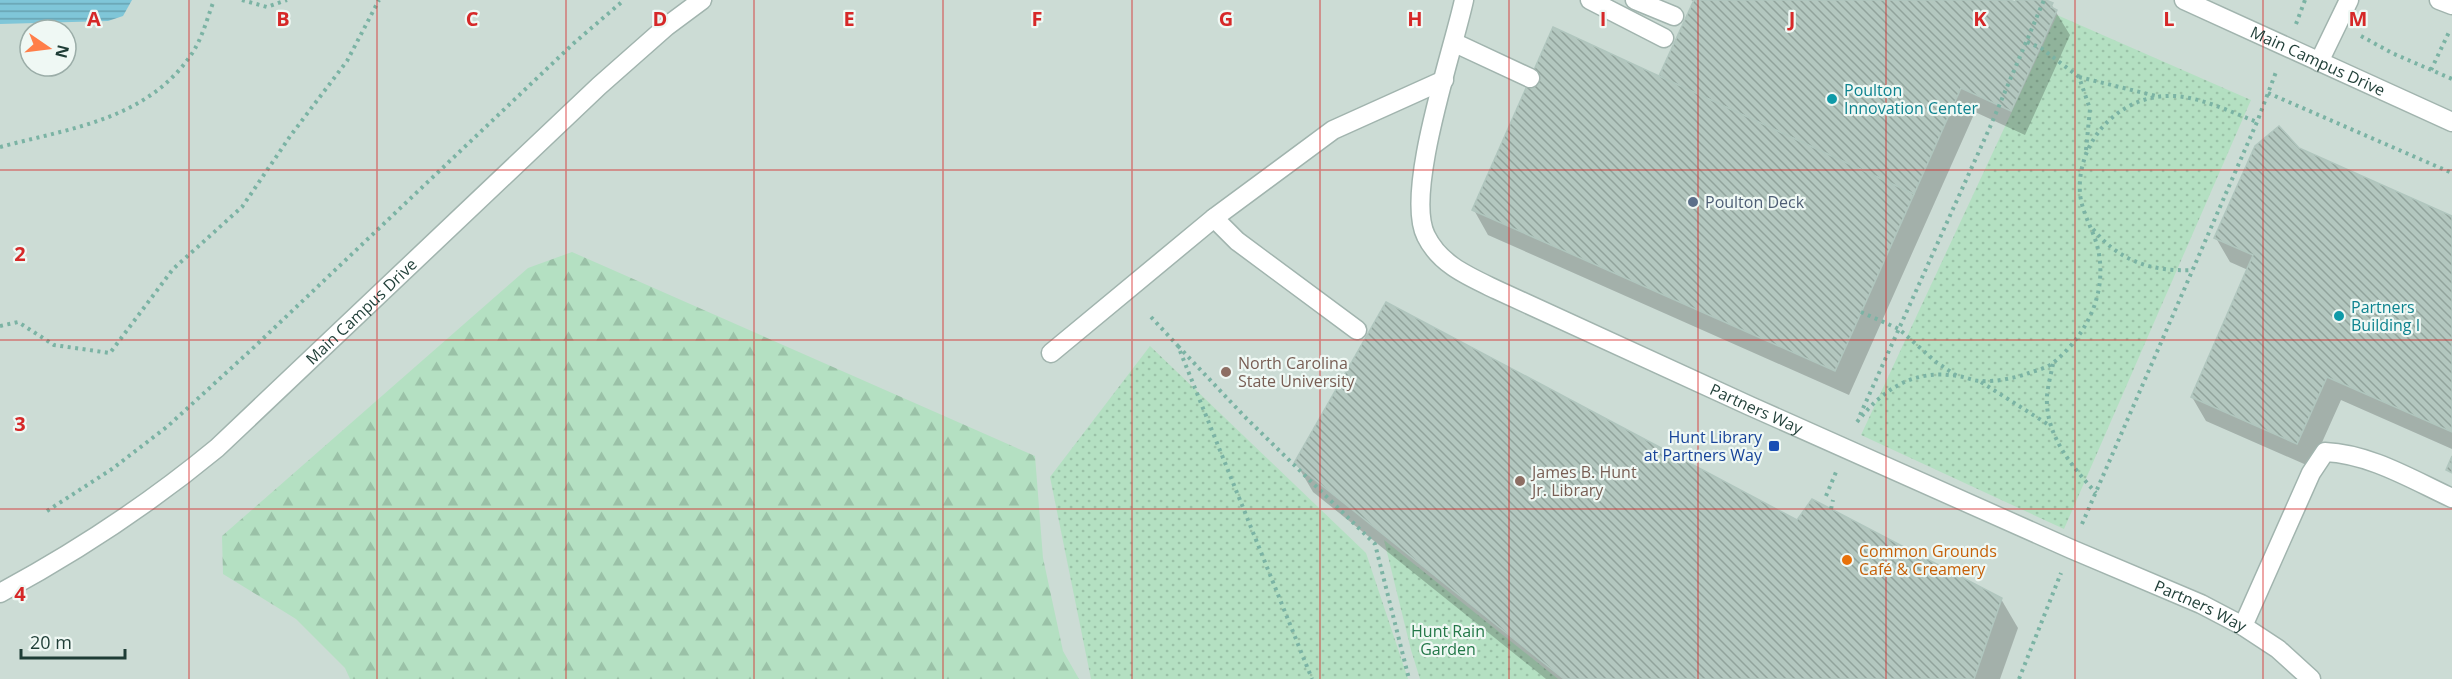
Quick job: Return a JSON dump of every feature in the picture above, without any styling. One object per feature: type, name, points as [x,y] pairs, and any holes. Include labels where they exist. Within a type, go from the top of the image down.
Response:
[{"type":"street","name":"Main Campus Drive","points":[[0,593],[115,526],[169,488],[209,455],[599,86],[668,26],[702,0]]},
{"type":"street","name":"Partners Way","points":[[1464,0],[1427,145],[1419,206],[1425,235],[1444,260],[1460,272],[1750,406],[2071,549],[2201,604],[2243,626],[2278,649],[2311,679]]},
{"type":"street","points":[[1590,0],[1664,38]]},
{"type":"street","points":[[1635,0],[1674,16]]},
{"type":"street","name":"Main Campus Drive","points":[[2184,0],[2452,122]]},
{"type":"street","points":[[2319,62],[2349,0]]},
{"type":"street","points":[[2439,0],[2452,5]]},
{"type":"street","points":[[1455,42],[1530,78]]},
{"type":"street","points":[[1051,353],[1214,218],[1333,130],[1444,80]]},
{"type":"street","points":[[1214,218],[1237,241],[1357,330]]},
{"type":"street","points":[[2243,626],[2311,473],[2325,452],[2346,453],[2381,465],[2452,498]]},
{"type":"path","points":[[0,147],[100,121],[135,106],[160,90],[191,54],[202,34],[214,0]]},
{"type":"path","points":[[242,0],[267,7],[287,0]]},
{"type":"path","points":[[0,326],[18,322],[54,345],[110,353],[173,269],[242,207],[291,135],[347,62],[379,0]]},
{"type":"path","points":[[47,511],[112,469],[168,426],[251,350],[574,42],[624,0]]},
{"type":"path","points":[[2044,0],[1857,422],[1872,403],[1886,391],[1910,379],[1933,374],[1981,381],[2022,376],[2053,364],[2082,333],[2094,310],[2100,268],[2098,248],[2080,194],[2090,109],[2079,77]]},
{"type":"path","points":[[2294,30],[2305,0]]},
{"type":"path","points":[[2431,70],[2452,26]]},
{"type":"path","points":[[2361,36],[2452,79]]},
{"type":"path","points":[[2027,42],[2041,48],[2079,77],[2156,96],[2198,100],[2257,122]]},
{"type":"path","points":[[2082,524],[2257,122],[2276,72]]},
{"type":"path","points":[[2268,93],[2452,173]]},
{"type":"path","points":[[2086,154],[2101,127],[2115,114],[2135,103],[2156,96]]},
{"type":"path","points":[[2091,226],[2105,244],[2128,260],[2152,269],[2171,272],[2193,270]]},
{"type":"path","points":[[1862,312],[1899,329],[1936,362],[1958,376]]},
{"type":"path","points":[[1151,317],[1245,417],[1375,544],[1409,679]]},
{"type":"path","points":[[1179,346],[1312,679]]},
{"type":"path","points":[[2053,364],[2047,396],[2049,425],[2070,464],[2096,493]]},
{"type":"path","points":[[1981,381],[2049,425]]},
{"type":"path","points":[[1826,496],[1839,466]]},
{"type":"path","points":[[1831,509],[1833,500]]},
{"type":"path","points":[[2019,679],[2063,570]]},
{"type":"shaded area","name":"North Carolina State University","points":[[0,0],[2452,0],[2452,679],[0,679]]},
{"type":"green space","points":[[2057,15],[2251,100],[2064,529],[1861,435]]},
{"type":"green space","points":[[572,252],[1035,456],[1043,558],[1063,651],[1079,679],[350,679],[345,668],[296,619],[223,574],[222,536],[528,268]]},
{"type":"green space","points":[[1150,346],[1366,553],[1408,679],[1091,679],[1050,477]]},
{"type":"green space","name":"Hunt Rain Garden","points":[[1384,540],[1558,679],[1420,679]]},
{"type":"water","points":[[0,0],[132,0],[123,16],[108,21],[78,22],[78,18],[18,18],[18,24],[0,24]]},
{"type":"building","name":"Poulton Innovation Center","points":[[1694,0],[2010,0],[2015,2],[2016,0],[2046,0],[2053,3],[2051,7],[2057,10],[2011,111],[1961,88],[1914,194],[1659,76]]},
{"type":"building","name":"Poulton Deck","points":[[1553,27],[1914,194],[1835,371],[1472,210]]},
{"type":"building","name":"Partners Building I","points":[[2279,126],[2299,148],[2452,216],[2452,432],[2327,377],[2297,444],[2191,397],[2253,255],[2214,238],[2255,146]]},
{"type":"building","name":"James B. Hunt Jr. Library","points":[[1386,302],[1797,520],[1812,499],[2002,598],[1974,679],[1564,679],[1294,463]]},
{"type":"building","points":[[2452,456],[2452,473],[2446,470]]},
{"type":"place","name":"Poulton Innovation Center","points":[[1832,99]]},
{"type":"place","name":"Poulton Deck","points":[[1693,202]]},
{"type":"place","name":"Partners Building I","points":[[2339,316]]},
{"type":"place","name":"North Carolina State University","points":[[1226,372]]},
{"type":"place","name":"Hunt Library at Partners Way","points":[[1774,446]]},
{"type":"place","name":"James B. Hunt Jr. Library","points":[[1520,481]]},
{"type":"place","name":"Common Grounds Café & Creamery","points":[[1847,560]]}]
